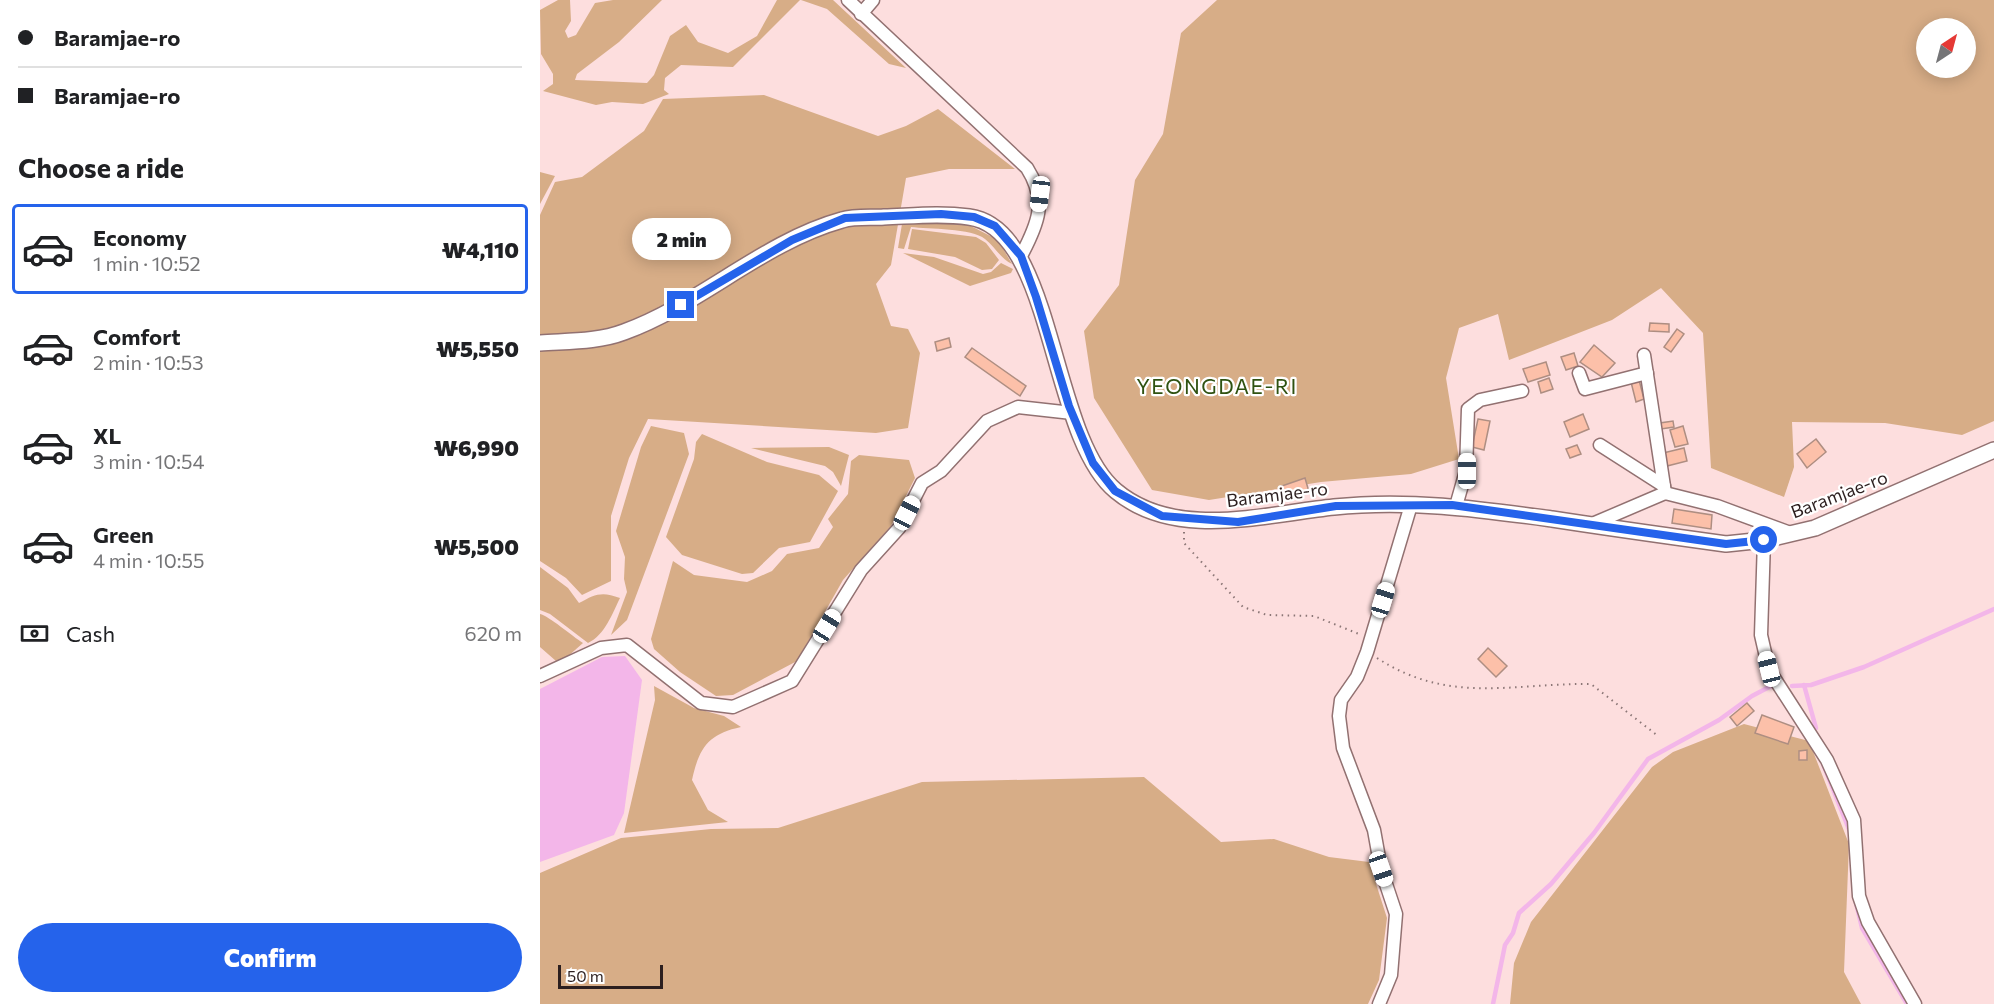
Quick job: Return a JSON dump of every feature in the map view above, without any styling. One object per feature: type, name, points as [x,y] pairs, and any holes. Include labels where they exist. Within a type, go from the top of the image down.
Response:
[{"type":"street","points":[[848,0],[1028,168],[1040,194],[1036,229],[1021,256]]},
{"type":"street","points":[[861,14],[873,0]]},
{"type":"street","name":"Baramjae-ro","points":[[540,343],[620,334],[663,316],[792,240],[845,218],[941,214],[974,217],[995,226],[1021,256],[1072,413],[1093,463],[1115,491],[1162,516],[1238,522],[1336,506],[1456,506],[1726,544],[1764,540],[1815,528],[1994,450]]},
{"type":"street","points":[[1644,355],[1665,490]]},
{"type":"street","points":[[1580,373],[1585,389],[1647,373]]},
{"type":"street","points":[[1456,506],[1467,471],[1468,409],[1480,400],[1522,391]]},
{"type":"street","points":[[540,676],[601,648],[627,645],[701,703],[733,707],[792,681],[861,570],[899,528],[922,483],[941,471],[987,421],[1007,411],[1018,407],[1072,413]]},
{"type":"street","points":[[1600,446],[1665,490],[1793,534]]},
{"type":"street","points":[[1590,525],[1665,490]]},
{"type":"street","points":[[1378,1004],[1391,975],[1396,914],[1381,869],[1374,830],[1343,747],[1339,716],[1341,699],[1357,677],[1369,646],[1411,506]]},
{"type":"street","points":[[1764,540],[1761,635],[1769,669],[1827,760],[1854,820],[1859,896],[1868,922],[1915,1004]]},
{"type":"path","points":[[1184,518],[1184,543],[1243,607],[1267,615],[1314,616],[1342,626],[1401,674],[1439,685],[1500,690],[1591,684],[1658,736]]},
{"type":"shaded area","points":[[558,0],[570,0],[571,21],[565,31],[568,38],[576,35],[595,3],[613,0],[662,0],[619,42],[577,74],[575,80],[647,83],[654,75],[670,36],[686,25],[698,42],[728,53],[757,36],[777,0],[800,0],[733,67],[681,65],[665,78],[664,90],[669,94],[643,104],[612,102],[596,105],[543,91],[553,84],[553,74],[541,54],[540,10]]},
{"type":"shaded area","points":[[801,0],[833,0],[906,68],[889,64],[827,9]]},
{"type":"shaded area","points":[[1217,0],[1994,0],[1994,421],[1962,435],[1885,423],[1792,422],[1794,467],[1784,497],[1711,468],[1703,333],[1661,288],[1612,320],[1509,360],[1498,314],[1459,328],[1446,378],[1459,459],[1411,474],[1321,482],[1209,500],[1152,490],[1094,398],[1084,331],[1119,285],[1135,180],[1163,134],[1181,33]]},
{"type":"shaded area","points":[[764,95],[878,136],[906,126],[938,109],[1015,169],[949,169],[906,178],[891,265],[876,284],[891,326],[908,329],[920,353],[908,428],[876,433],[648,419],[629,458],[611,516],[611,581],[582,595],[566,578],[540,561],[540,215],[555,182],[582,177],[644,131],[663,99]]},
{"type":"shaded area","points":[[540,172],[555,176],[540,204]]},
{"type":"shaded area","points":[[902,224],[967,224],[998,240],[1012,264],[979,235],[960,231],[911,227],[904,249],[898,248]]},
{"type":"shaded area","points":[[912,229],[976,237],[986,243],[999,260],[992,269],[982,270],[955,257],[908,249]]},
{"type":"shaded area","points":[[903,253],[934,257],[983,274],[991,272],[1001,263],[1013,269],[1011,273],[970,286]]},
{"type":"shaded area","points":[[651,426],[684,433],[689,454],[627,620],[611,635],[627,592],[624,579],[625,557],[616,531],[641,447]]},
{"type":"shaded area","points":[[702,434],[767,462],[819,475],[838,491],[810,542],[779,548],[753,573],[742,574],[682,555],[666,537],[694,459],[696,442]]},
{"type":"shaded area","points":[[829,447],[849,455],[841,486],[833,472],[825,466],[751,448]]},
{"type":"shaded area","points":[[859,455],[909,460],[915,478],[891,526],[843,580],[797,661],[733,695],[716,696],[680,672],[654,649],[651,639],[673,561],[694,575],[747,582],[772,571],[787,554],[819,548],[833,527],[828,519],[848,494],[851,461]]},
{"type":"shaded area","points":[[540,567],[568,588],[579,603],[599,594],[620,598],[599,635],[588,643],[550,614],[540,610]]},
{"type":"shaded area","points":[[540,614],[583,643],[566,658],[556,661],[540,647]]},
{"type":"shaded area","points":[[625,656],[642,680],[624,813],[614,835],[540,862],[540,689],[602,657]]},
{"type":"shaded area","points":[[654,686],[694,708],[724,716],[741,727],[720,734],[707,744],[698,759],[692,780],[708,810],[728,822],[624,833],[655,700]]},
{"type":"shaded area","points":[[1744,724],[1809,741],[1849,844],[1844,972],[1861,1004],[1510,1004],[1514,963],[1531,922],[1652,767],[1673,752]]},
{"type":"shaded area","points":[[1144,777],[1221,842],[1274,839],[1329,857],[1369,862],[1387,918],[1379,980],[1368,1004],[540,1004],[540,873],[621,838],[711,829],[778,828],[922,782]]},
{"type":"building","points":[[1650,323],[1669,324],[1669,332],[1649,331]]},
{"type":"building","points":[[1677,329],[1684,334],[1671,352],[1664,347]]},
{"type":"building","points":[[949,338],[951,347],[937,351],[935,342]]},
{"type":"building","points":[[1594,345],[1615,363],[1602,377],[1580,362]]},
{"type":"building","points":[[972,348],[1026,386],[1020,396],[965,357]]},
{"type":"building","points":[[1574,353],[1578,366],[1566,370],[1561,357]]},
{"type":"building","points":[[1546,362],[1550,375],[1528,382],[1523,369]]},
{"type":"building","points":[[1549,378],[1553,389],[1541,393],[1538,382]]},
{"type":"building","points":[[1639,380],[1644,399],[1636,402],[1631,382]]},
{"type":"building","points":[[1583,414],[1589,429],[1570,437],[1564,422]]},
{"type":"building","points":[[1478,419],[1490,421],[1484,450],[1472,447]]},
{"type":"building","points":[[1673,421],[1674,427],[1661,429],[1660,423]]},
{"type":"building","points":[[1683,426],[1688,444],[1675,447],[1670,430]]},
{"type":"building","points":[[1816,439],[1826,452],[1807,468],[1797,454]]},
{"type":"building","points":[[1577,445],[1581,454],[1570,458],[1566,449]]},
{"type":"building","points":[[1684,448],[1687,461],[1667,466],[1663,453]]},
{"type":"building","points":[[1305,478],[1309,492],[1283,500],[1279,487]]},
{"type":"building","points":[[1674,509],[1712,515],[1711,529],[1672,523]]},
{"type":"building","points":[[1488,648],[1507,666],[1496,677],[1478,659]]},
{"type":"building","points":[[1747,703],[1754,711],[1737,726],[1730,717]]},
{"type":"building","points":[[1762,715],[1794,727],[1788,744],[1755,733]]},
{"type":"building","points":[[1807,750],[1807,760],[1799,760],[1799,751]]},
{"type":"waterway","points":[[1792,686],[1811,685],[1864,667],[1994,609]]},
{"type":"waterway","points":[[1804,685],[1816,728]]},
{"type":"waterway","points":[[1493,1004],[1505,945],[1513,933],[1519,913],[1551,884],[1594,833],[1648,759],[1719,720],[1752,696],[1771,686]]},
{"type":"waterway","points":[[1823,764],[1850,832]]},
{"type":"waterway","points":[[1856,903],[1862,928],[1907,1004]]},
{"type":"district","name":"YEONGDAE-RI","points":[[1217,385]]},
{"type":"route","points":[[681,305],[792,240],[845,218],[941,214],[974,217],[995,226],[1021,256],[1069,406],[1093,463],[1115,491],[1162,516],[1238,522],[1336,506],[1452,505],[1726,544],[1764,540]]}]
